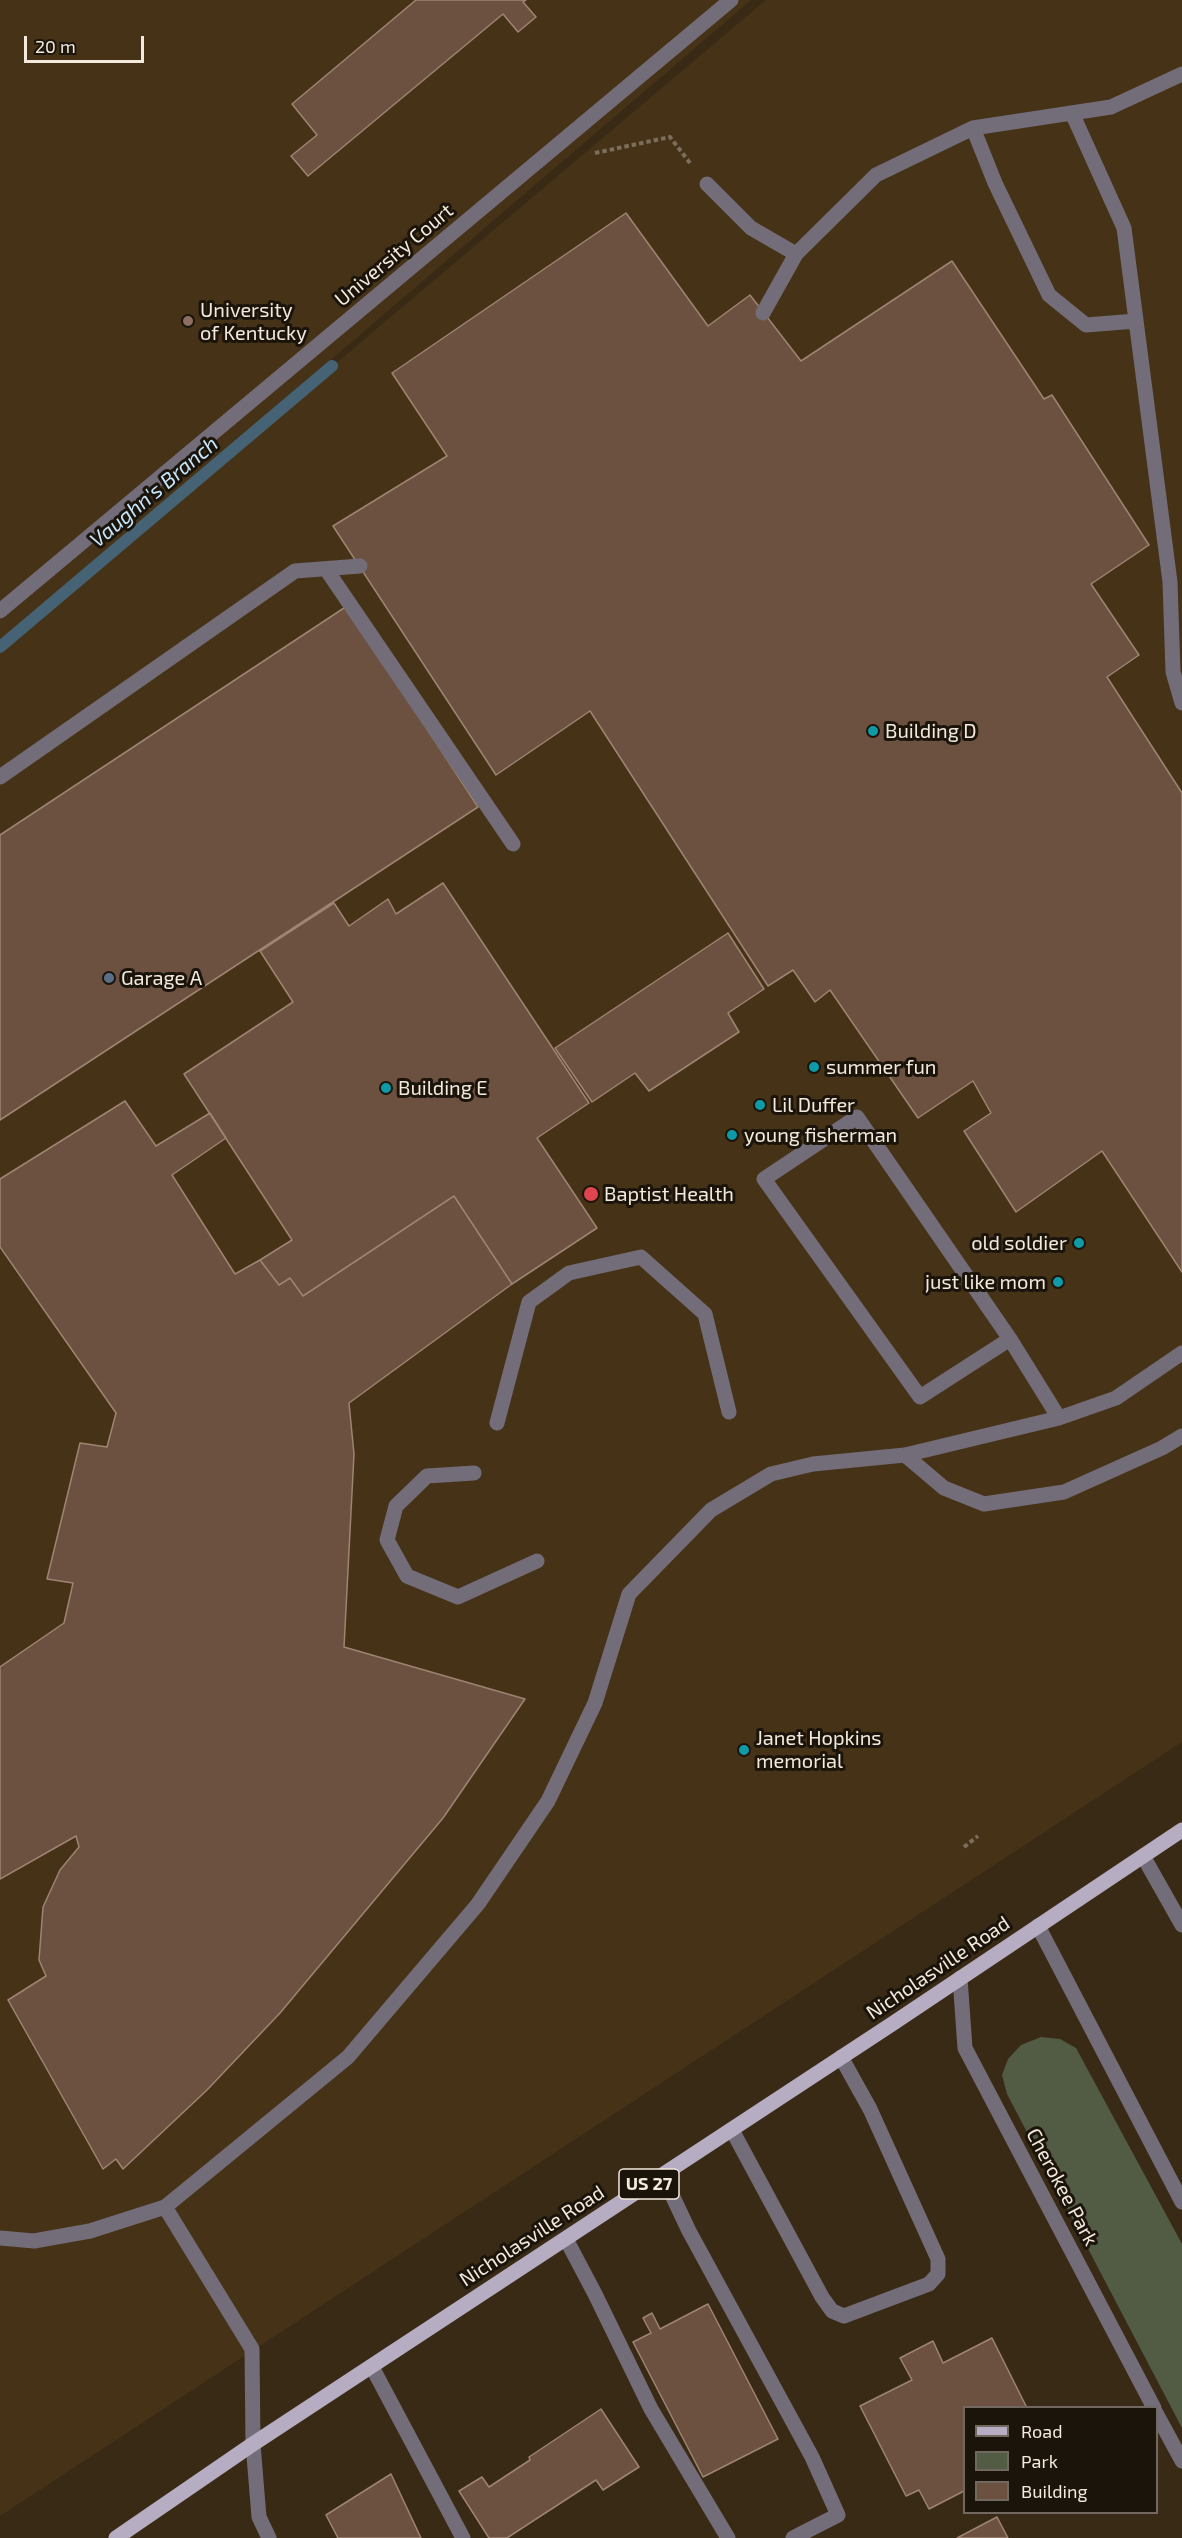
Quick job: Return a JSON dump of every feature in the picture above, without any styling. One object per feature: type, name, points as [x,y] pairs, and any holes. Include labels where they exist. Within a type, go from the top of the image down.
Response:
[{"type":"main road","name":"Nicholasville Road","points":[[116,2538],[253,2444],[663,2176],[1182,1830]]},
{"type":"street","name":"University Court","points":[[0,611],[731,0]]},
{"type":"street","points":[[763,313],[796,254],[876,175],[973,128],[1111,107],[1182,74]]},
{"type":"street","points":[[1072,113],[1124,228],[1170,582],[1173,672],[1182,703]]},
{"type":"street","points":[[973,128],[995,183],[1049,295],[1086,325],[1136,321]]},
{"type":"street","points":[[707,184],[751,228],[796,254]]},
{"type":"street","points":[[0,777],[295,571],[360,566]]},
{"type":"street","points":[[326,569],[513,844]]},
{"type":"street","points":[[1010,1339],[920,1397],[764,1179],[857,1117],[1010,1339],[1059,1418]]},
{"type":"street","points":[[497,1423],[529,1302],[569,1273],[641,1257],[705,1314],[729,1412]]},
{"type":"street","points":[[0,2238],[34,2241],[90,2231],[165,2207],[348,2057],[478,1904],[548,1801],[595,1703],[629,1594],[711,1510],[771,1473],[813,1464],[905,1455],[1059,1418],[1116,1398],[1182,1353]]},
{"type":"street","points":[[905,1455],[944,1488],[984,1504],[1064,1492],[1162,1448],[1182,1436]]},
{"type":"street","points":[[474,1473],[427,1476],[396,1506],[387,1540],[407,1576],[458,1597],[537,1561]]},
{"type":"street","points":[[1143,1856],[1182,1925]]},
{"type":"street","points":[[1038,1926],[1182,2202]]},
{"type":"street","name":"Cherokee Park","points":[[960,1978],[965,2048],[1153,2406]]},
{"type":"street","points":[[732,2130],[832,2311],[843,2316],[929,2284],[938,2274],[938,2259],[870,2109],[842,2057]]},
{"type":"street","points":[[663,2176],[688,2231],[812,2457],[838,2515],[793,2538]]},
{"type":"street","points":[[165,2207],[252,2349],[253,2444],[259,2517],[269,2538]]},
{"type":"street","points":[[566,2239],[651,2409],[728,2538]]},
{"type":"street","points":[[372,2367],[463,2538]]},
{"type":"street","points":[[1158,2417],[1182,2461]]},
{"type":"path","points":[[591,153],[670,137],[707,184]]},
{"type":"path","points":[[964,1847],[978,1836]]},
{"type":"shaded area","name":"University of Kentucky","points":[[0,0],[751,0],[0,643]]},
{"type":"shaded area","name":"Baptist Health","points":[[766,0],[1182,0],[1182,1742],[0,2516],[0,647]]},
{"type":"green space","points":[[1041,2037],[1060,2039],[1076,2048],[1182,2244],[1182,2428],[1007,2094],[1002,2075],[1008,2059],[1021,2045]]},
{"type":"building","points":[[416,0],[526,0],[523,2],[536,17],[518,32],[503,14],[308,176],[291,156],[317,135],[292,104]]},
{"type":"building","name":"Building D","points":[[626,213],[708,326],[750,295],[801,361],[952,261],[1044,399],[1052,395],[1149,545],[1091,584],[1139,655],[1107,677],[1182,793],[1182,1272],[1102,1151],[1016,1212],[964,1131],[991,1113],[973,1081],[918,1118],[830,990],[815,1002],[793,970],[768,986],[590,711],[496,775],[333,526],[447,456],[392,373]]},
{"type":"building","name":"Garage A","points":[[347,606],[478,807],[0,1120],[0,835]]},
{"type":"building","name":"Building E","points":[[443,883],[589,1103],[537,1138],[597,1228],[512,1284],[454,1196],[303,1296],[290,1278],[279,1285],[260,1260],[292,1240],[184,1074],[293,1002],[260,951],[334,903],[349,926],[388,899],[396,914]]},
{"type":"building","points":[[728,933],[764,989],[728,1013],[739,1032],[649,1091],[635,1073],[592,1102],[555,1048]]},
{"type":"building","points":[[125,1101],[156,1146],[210,1113],[226,1138],[172,1175],[235,1274],[260,1260],[279,1285],[290,1278],[303,1296],[454,1196],[512,1284],[349,1403],[354,1454],[344,1647],[525,1699],[443,1818],[280,2013],[207,2090],[123,2169],[116,2159],[103,2169],[8,2000],[46,1976],[39,1960],[43,1907],[60,1870],[79,1847],[76,1836],[0,1879],[0,1667],[64,1623],[73,1583],[47,1579],[80,1443],[107,1447],[116,1413],[0,1247],[0,1179]]},
{"type":"building","points":[[708,2304],[778,2439],[703,2477],[633,2342],[651,2333],[643,2318],[652,2313],[660,2329]]},
{"type":"building","points":[[992,2338],[1026,2406],[963,2406],[963,2492],[929,2509],[919,2490],[906,2496],[860,2406],[912,2380],[900,2358],[933,2341],[943,2363]]},
{"type":"building","points":[[601,2409],[639,2467],[603,2490],[596,2480],[507,2538],[489,2538],[459,2491],[482,2477],[489,2487]]},
{"type":"building","points":[[391,2474],[421,2538],[338,2538],[326,2515]]},
{"type":"building","points":[[997,2517],[1008,2538],[957,2538]]},
{"type":"waterway","name":"Vaughn's Branch","points":[[0,647],[332,366]]},
{"type":"place","name":"University of Kentucky","points":[[188,321]]},
{"type":"place","name":"Building D","points":[[873,731]]},
{"type":"place","name":"Garage A","points":[[109,978]]},
{"type":"place","name":"summer fun","points":[[814,1067]]},
{"type":"place","name":"Building E","points":[[386,1088]]},
{"type":"place","name":"Lil Duffer","points":[[760,1105]]},
{"type":"place","name":"young fisherman","points":[[732,1135]]},
{"type":"place","name":"Baptist Health","points":[[591,1194]]},
{"type":"place","name":"old soldier","points":[[1079,1243]]},
{"type":"place","name":"just like mom","points":[[1058,1282]]},
{"type":"place","name":"Janet Hopkins memorial","points":[[744,1750]]}]
